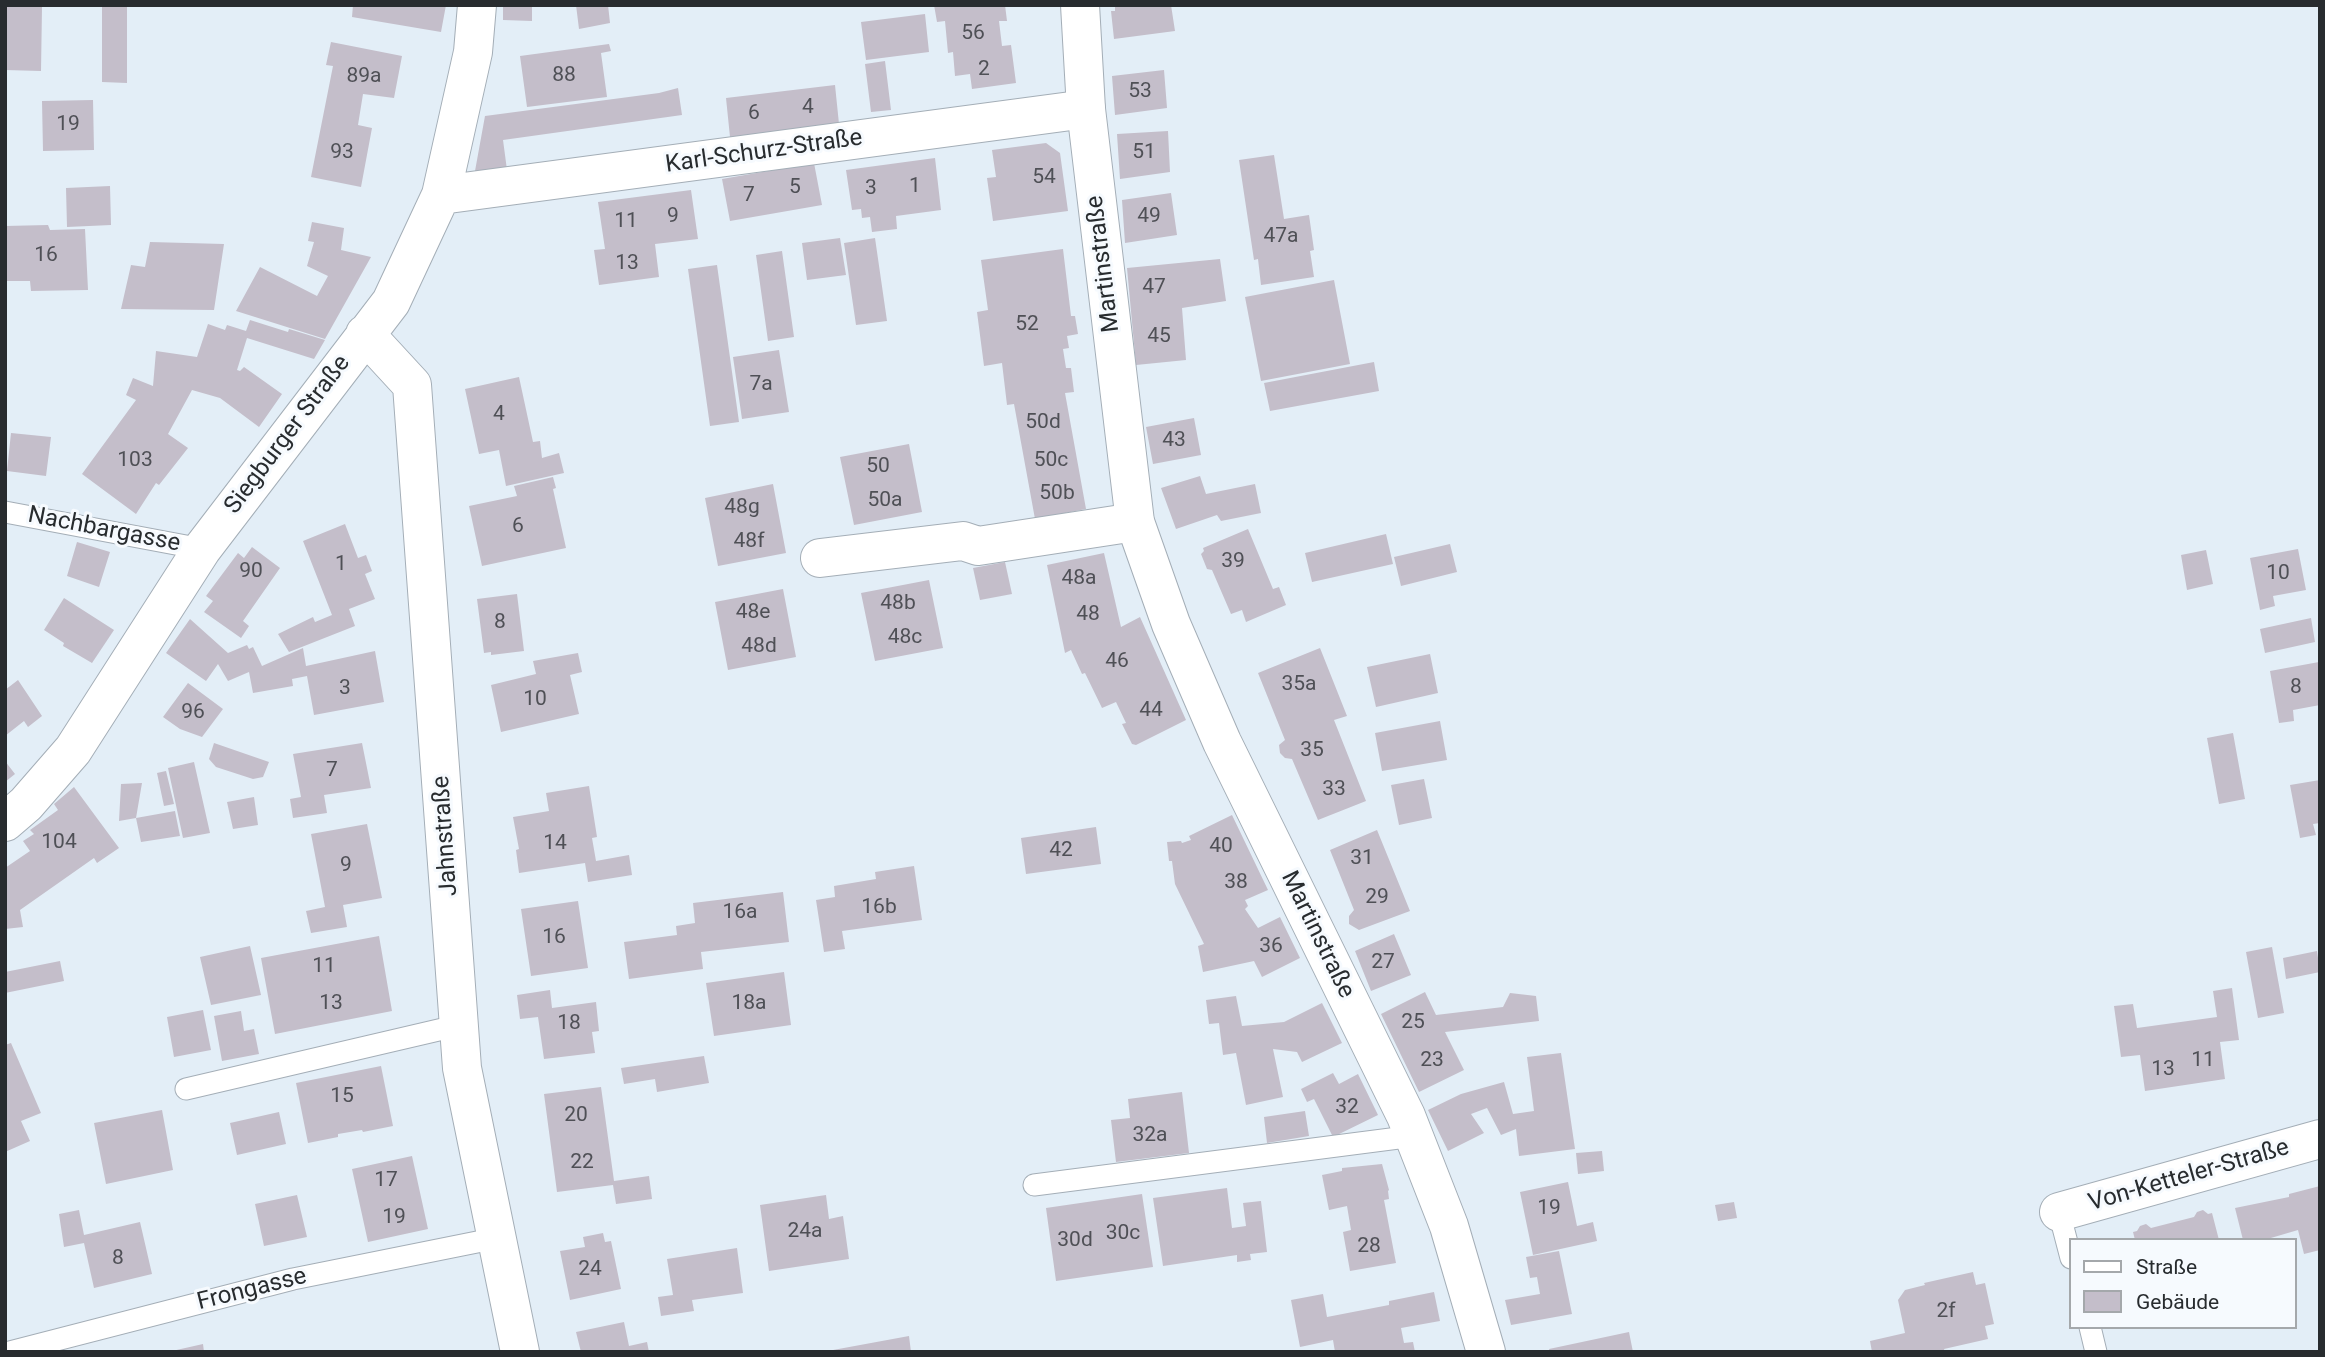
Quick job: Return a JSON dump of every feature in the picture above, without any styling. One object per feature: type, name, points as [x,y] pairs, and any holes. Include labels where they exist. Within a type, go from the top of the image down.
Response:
[{"type":"street","name":"Siegburger Straße","points":[[5,822],[26,804],[73,750],[202,549],[391,302],[441,195],[473,51],[477,5]]},
{"type":"street","name":"Martinstraße","points":[[1080,5],[1086,109],[1135,522],[1171,624],[1222,741],[1413,1136],[1449,1226],[1486,1352]]},
{"type":"street","name":"Karl-Schurz-Straße","points":[[441,195],[1086,109]]},
{"type":"street","name":"Jahnstraße","points":[[365,334],[412,385],[462,1068],[520,1352]]},
{"type":"street","points":[[820,558],[964,541],[978,546],[1135,522]]},
{"type":"street","name":"Von-Ketteler-Straße","points":[[2059,1212],[2320,1139]]},
{"type":"lane","name":"Nachbargasse","points":[[5,512],[202,549]]},
{"type":"lane","points":[[186,1089],[460,1026]]},
{"type":"lane","points":[[1034,1185],[1413,1136]]},
{"type":"lane","points":[[2059,1212],[2070,1254]]},
{"type":"lane","name":"Frongasse","points":[[10,1352],[293,1279],[497,1238]]},
{"type":"lane","points":[[2090,1329],[2096,1352]]},
{"type":"building","points":[[102,5],[127,5],[127,83],[102,82]]},
{"type":"building","points":[[353,5],[446,5],[441,32],[352,17]]},
{"type":"building","points":[[503,5],[532,5],[532,21],[503,20]]},
{"type":"building","points":[[576,5],[608,5],[610,23],[579,29]]},
{"type":"building","points":[[934,5],[1005,5],[1007,21],[999,21],[1002,46],[1011,45],[1016,83],[972,89],[970,74],[955,76],[953,52],[948,53],[945,21],[937,22]]},
{"type":"building","points":[[1115,5],[1171,5],[1175,31],[1114,39],[1111,11],[1115,11]]},
{"type":"building","points":[[7,7],[42,7],[41,71],[5,70]]},
{"type":"building","points":[[925,14],[929,52],[866,60],[861,22]]},
{"type":"building","points":[[331,42],[402,56],[394,98],[363,94],[358,125],[372,128],[361,187],[311,177],[333,66],[326,65]]},
{"type":"building","points":[[609,44],[611,51],[601,53],[607,97],[527,107],[520,56]]},
{"type":"building","points":[[885,61],[891,110],[871,112],[865,64]]},
{"type":"building","points":[[1164,70],[1167,108],[1115,115],[1112,76]]},
{"type":"building","points":[[835,85],[839,124],[730,137],[726,98]]},
{"type":"building","points":[[678,88],[682,115],[503,140],[507,170],[475,171],[485,116],[659,93]]},
{"type":"building","points":[[93,100],[94,150],[43,151],[42,101]]},
{"type":"building","points":[[1168,131],[1170,172],[1120,179],[1117,134]]},
{"type":"building","points":[[1046,143],[1060,153],[1068,211],[993,221],[987,178],[996,177],[992,150]]},
{"type":"building","points":[[1274,155],[1284,219],[1309,215],[1314,250],[1310,251],[1314,277],[1261,285],[1258,259],[1254,260],[1239,160]]},
{"type":"building","points":[[935,158],[941,210],[896,216],[897,229],[872,232],[870,217],[862,218],[861,209],[852,210],[846,170]]},
{"type":"building","points":[[814,163],[822,205],[730,221],[722,179]]},
{"type":"building","points":[[110,186],[111,225],[67,227],[66,188]]},
{"type":"building","points":[[691,190],[698,239],[655,244],[659,277],[599,285],[594,250],[605,249],[598,202]]},
{"type":"building","points":[[1171,193],[1177,235],[1125,243],[1122,200]]},
{"type":"building","points":[[312,222],[344,228],[341,250],[371,257],[325,339],[236,311],[260,267],[317,296],[328,276],[307,266],[314,242],[308,241]]},
{"type":"building","points":[[48,225],[50,230],[85,229],[88,290],[31,291],[30,281],[5,281],[5,226]]},
{"type":"building","points":[[840,238],[846,275],[807,280],[802,243]]},
{"type":"building","points":[[875,238],[887,321],[856,325],[844,243]]},
{"type":"building","points":[[150,242],[224,244],[214,310],[121,309],[131,265],[145,267]]},
{"type":"building","points":[[1063,249],[1071,316],[1075,316],[1078,334],[1067,336],[1069,348],[1063,349],[1066,368],[1071,368],[1074,392],[1065,393],[1086,509],[1035,519],[1014,404],[1007,405],[1002,363],[984,366],[977,312],[988,310],[981,260]]},
{"type":"building","points":[[782,251],[794,337],[768,341],[756,255]]},
{"type":"building","points":[[1220,259],[1226,301],[1182,308],[1186,360],[1136,365],[1127,268]]},
{"type":"building","points":[[717,265],[739,422],[710,426],[688,269]]},
{"type":"building","points":[[1334,280],[1350,364],[1261,381],[1245,297]]},
{"type":"building","points":[[250,320],[325,340],[314,359],[247,338],[237,370],[240,371],[244,367],[282,394],[259,427],[220,398],[192,390],[168,434],[188,448],[159,485],[156,483],[136,514],[82,474],[136,400],[126,395],[133,378],[153,386],[156,351],[197,357],[208,324],[225,330],[227,325],[246,331]]},
{"type":"building","points":[[779,350],[789,412],[742,419],[733,357]]},
{"type":"building","points":[[1374,362],[1379,391],[1270,411],[1264,383]]},
{"type":"building","points":[[519,377],[533,442],[540,441],[542,458],[559,453],[564,473],[506,486],[499,450],[479,454],[465,389]]},
{"type":"building","points":[[1194,418],[1201,455],[1153,464],[1146,427]]},
{"type":"building","points":[[11,433],[51,437],[46,476],[7,471]]},
{"type":"building","points":[[909,444],[922,512],[854,525],[840,457]]},
{"type":"building","points":[[1200,476],[1206,494],[1255,484],[1261,513],[1221,521],[1217,515],[1176,529],[1161,488]]},
{"type":"building","points":[[553,477],[556,488],[553,489],[566,548],[482,566],[469,506],[517,496],[514,486]]},
{"type":"building","points":[[773,484],[786,553],[718,566],[705,498]]},
{"type":"building","points":[[345,524],[358,558],[366,555],[372,571],[365,574],[375,599],[349,609],[355,626],[289,652],[278,634],[313,617],[315,622],[332,615],[303,541]]},
{"type":"building","points":[[1248,529],[1273,589],[1279,587],[1286,605],[1246,622],[1242,610],[1231,614],[1212,570],[1207,569],[1201,554],[1203,548]]},
{"type":"building","points":[[1386,534],[1393,564],[1312,582],[1305,553]]},
{"type":"building","points":[[77,542],[110,552],[99,587],[67,576]]},
{"type":"building","points":[[1450,544],[1457,572],[1401,586],[1394,557]]},
{"type":"building","points":[[252,547],[280,568],[243,621],[249,626],[241,638],[204,612],[213,601],[206,596],[238,553],[244,558]]},
{"type":"building","points":[[2298,549],[2306,590],[2273,596],[2275,606],[2260,610],[2250,558]]},
{"type":"building","points":[[2206,550],[2213,584],[2187,590],[2181,555]]},
{"type":"building","points":[[1104,553],[1121,627],[1140,617],[1186,720],[1136,745],[1132,744],[1122,724],[1126,723],[1116,702],[1102,708],[1071,650],[1065,653],[1047,565]]},
{"type":"building","points":[[1005,562],[1012,594],[980,600],[973,568]]},
{"type":"building","points":[[929,580],[943,648],[875,661],[861,593]]},
{"type":"building","points":[[783,589],[796,657],[728,670],[715,602]]},
{"type":"building","points":[[517,594],[524,651],[491,655],[491,652],[484,653],[477,599]]},
{"type":"building","points":[[64,598],[114,630],[92,663],[63,646],[64,643],[44,630]]},
{"type":"building","points":[[2311,618],[2315,642],[2265,653],[2260,629]]},
{"type":"building","points":[[190,619],[228,653],[247,645],[249,649],[253,647],[262,666],[303,648],[306,666],[375,651],[384,702],[314,715],[307,676],[292,679],[293,686],[253,693],[249,672],[228,681],[218,664],[206,681],[166,653]]},
{"type":"building","points":[[1320,648],[1347,716],[1334,720],[1366,801],[1318,820],[1292,759],[1285,758],[1280,753],[1279,745],[1285,740],[1258,673]]},
{"type":"building","points":[[578,653],[582,672],[570,675],[579,714],[501,732],[491,685],[536,674],[533,661]]},
{"type":"building","points":[[1430,654],[1438,693],[1376,707],[1367,667]]},
{"type":"building","points":[[2319,662],[2320,705],[2293,710],[2294,721],[2279,723],[2270,671]]},
{"type":"building","points":[[18,680],[42,716],[28,727],[24,721],[5,736],[5,690]]},
{"type":"building","points":[[188,683],[223,709],[202,737],[180,729],[163,717]]},
{"type":"building","points":[[1440,721],[1447,760],[1382,771],[1375,733]]},
{"type":"building","points":[[2233,733],[2245,799],[2219,804],[2207,738]]},
{"type":"building","points":[[214,743],[269,762],[263,777],[253,779],[216,767],[209,759]]},
{"type":"building","points":[[362,743],[371,788],[324,795],[327,813],[293,818],[290,799],[301,797],[293,754]]},
{"type":"building","points":[[5,761],[15,774],[5,782]]},
{"type":"building","points":[[194,762],[210,833],[183,838],[168,768]]},
{"type":"building","points":[[166,771],[174,804],[164,806],[157,773]]},
{"type":"building","points":[[1424,779],[1432,818],[1399,825],[1391,785]]},
{"type":"building","points":[[2320,780],[2320,823],[2313,824],[2316,835],[2300,838],[2290,785]]},
{"type":"building","points":[[142,783],[136,818],[119,821],[121,784]]},
{"type":"building","points":[[589,786],[597,837],[592,838],[596,861],[629,855],[632,875],[588,882],[585,863],[519,873],[516,850],[519,849],[513,817],[549,811],[546,793]]},
{"type":"building","points":[[74,787],[119,848],[97,863],[94,858],[20,910],[23,927],[5,929],[5,868],[30,851],[23,841],[34,834],[30,830],[58,810],[54,804]]},
{"type":"building","points":[[254,797],[258,825],[233,829],[227,802]]},
{"type":"building","points":[[175,811],[180,836],[141,842],[136,818]]},
{"type":"building","points":[[1232,815],[1268,890],[1245,900],[1248,906],[1245,909],[1258,928],[1280,917],[1300,958],[1262,977],[1254,961],[1203,972],[1198,946],[1204,944],[1175,884],[1172,861],[1169,861],[1167,842],[1182,843],[1191,840],[1189,836]]},
{"type":"building","points":[[367,824],[382,898],[343,905],[347,927],[311,933],[306,911],[325,907],[311,834]]},
{"type":"building","points":[[1096,827],[1101,864],[1026,874],[1021,838]]},
{"type":"building","points":[[1377,830],[1410,911],[1359,930],[1349,924],[1349,916],[1354,910],[1330,850]]},
{"type":"building","points":[[914,866],[922,920],[842,931],[845,949],[824,952],[816,900],[835,897],[834,886],[876,879],[875,872]]},
{"type":"building","points":[[783,892],[789,942],[701,952],[703,969],[629,979],[624,942],[677,935],[676,926],[695,923],[693,903]]},
{"type":"building","points":[[578,901],[588,968],[531,976],[521,909]]},
{"type":"building","points":[[1394,934],[1411,975],[1371,991],[1355,951]]},
{"type":"building","points":[[379,936],[392,1011],[275,1034],[261,958]]},
{"type":"building","points":[[250,946],[261,995],[211,1005],[200,957]]},
{"type":"building","points":[[2272,947],[2284,1013],[2258,1018],[2246,952]]},
{"type":"building","points":[[2317,951],[2320,972],[2286,979],[2283,958]]},
{"type":"building","points":[[60,961],[64,981],[5,993],[5,972]]},
{"type":"building","points":[[784,972],[791,1025],[714,1036],[706,983]]},
{"type":"building","points":[[2232,988],[2239,1040],[2220,1042],[2225,1079],[2145,1091],[2140,1055],[2121,1057],[2114,1006],[2133,1004],[2137,1028],[2217,1017],[2213,991]]},
{"type":"building","points":[[550,990],[552,1008],[596,1002],[599,1031],[592,1032],[595,1053],[544,1059],[538,1017],[520,1019],[517,995]]},
{"type":"building","points":[[1425,992],[1436,1015],[1503,1007],[1510,993],[1536,996],[1539,1021],[1445,1032],[1464,1070],[1419,1092],[1381,1014]]},
{"type":"building","points":[[1236,996],[1242,1026],[1284,1022],[1322,1003],[1342,1043],[1302,1062],[1297,1052],[1273,1049],[1283,1097],[1246,1105],[1236,1053],[1223,1055],[1219,1023],[1209,1024],[1206,1000]]},
{"type":"building","points":[[203,1010],[211,1050],[174,1057],[167,1017]]},
{"type":"building","points":[[241,1011],[244,1031],[254,1029],[259,1054],[222,1061],[214,1016]]},
{"type":"building","points":[[11,1043],[41,1113],[21,1121],[30,1141],[5,1152],[5,1045]]},
{"type":"building","points":[[1561,1053],[1575,1149],[1519,1156],[1516,1129],[1501,1135],[1487,1108],[1471,1114],[1484,1133],[1448,1151],[1428,1110],[1461,1094],[1504,1082],[1513,1114],[1534,1111],[1527,1057]]},
{"type":"building","points":[[704,1056],[709,1083],[657,1092],[655,1079],[624,1084],[621,1068]]},
{"type":"building","points":[[381,1066],[393,1126],[338,1134],[338,1137],[308,1143],[296,1083]]},
{"type":"building","points":[[1333,1073],[1339,1084],[1358,1074],[1378,1115],[1333,1137],[1314,1099],[1307,1102],[1301,1089]]},
{"type":"building","points":[[601,1087],[614,1181],[649,1176],[652,1199],[616,1204],[613,1185],[557,1192],[544,1094]]},
{"type":"building","points":[[1182,1092],[1189,1153],[1116,1162],[1111,1120],[1130,1118],[1128,1099]]},
{"type":"building","points":[[162,1110],[173,1170],[106,1184],[94,1123]]},
{"type":"building","points":[[1305,1111],[1309,1136],[1267,1143],[1264,1117]]},
{"type":"building","points":[[279,1112],[286,1144],[237,1155],[230,1123]]},
{"type":"building","points":[[1602,1151],[1604,1171],[1578,1174],[1576,1153]]},
{"type":"building","points":[[412,1156],[428,1229],[368,1242],[352,1169]]},
{"type":"building","points":[[1382,1164],[1389,1190],[1389,1199],[1384,1200],[1396,1263],[1350,1271],[1343,1232],[1351,1230],[1347,1206],[1329,1210],[1322,1175],[1342,1171],[1342,1168]]},
{"type":"building","points":[[1568,1182],[1577,1226],[1593,1222],[1597,1241],[1533,1255],[1520,1192]]},
{"type":"building","points":[[2320,1186],[2320,1250],[2304,1254],[2298,1230],[2271,1238],[2242,1238],[2235,1208],[2289,1197],[2289,1194]]},
{"type":"building","points":[[1227,1188],[1232,1228],[1246,1226],[1243,1203],[1261,1201],[1267,1252],[1250,1254],[1251,1260],[1237,1262],[1237,1255],[1163,1266],[1153,1198]]},
{"type":"building","points":[[1142,1194],[1153,1267],[1056,1281],[1046,1208]]},
{"type":"building","points":[[297,1195],[307,1237],[264,1246],[255,1204]]},
{"type":"building","points":[[826,1195],[829,1219],[843,1216],[849,1259],[769,1271],[760,1205]]},
{"type":"building","points":[[1734,1202],[1737,1218],[1718,1221],[1715,1205]]},
{"type":"building","points":[[79,1210],[84,1235],[140,1222],[152,1274],[94,1288],[84,1243],[64,1247],[59,1214]]},
{"type":"building","points":[[2203,1210],[2208,1214],[2212,1213],[2218,1238],[2134,1238],[2133,1232],[2140,1226],[2146,1224],[2151,1228],[2194,1217],[2197,1212]]},
{"type":"building","points":[[603,1233],[605,1242],[611,1241],[621,1289],[570,1300],[560,1251],[585,1247],[583,1237]]},
{"type":"building","points":[[737,1248],[743,1293],[692,1300],[694,1311],[661,1316],[658,1297],[673,1295],[667,1259]]},
{"type":"building","points":[[1559,1251],[1572,1314],[1511,1325],[1505,1300],[1540,1294],[1537,1277],[1530,1278],[1526,1257]]},
{"type":"building","points":[[1973,1272],[1976,1285],[1985,1283],[1994,1324],[1985,1326],[1988,1339],[1944,1349],[1945,1352],[1872,1352],[1870,1341],[1905,1333],[1898,1300],[1905,1290]]},
{"type":"building","points":[[1434,1292],[1440,1321],[1401,1328],[1404,1343],[1413,1342],[1415,1352],[1335,1352],[1333,1340],[1300,1347],[1291,1300],[1323,1294],[1327,1317],[1389,1305],[1389,1301]]},
{"type":"building","points":[[624,1322],[629,1346],[647,1342],[649,1352],[581,1352],[576,1332]]},
{"type":"building","points":[[1629,1332],[1633,1352],[1550,1352],[1549,1349]]},
{"type":"building","points":[[909,1336],[911,1352],[833,1352],[833,1350]]},
{"type":"building","points":[[203,1344],[204,1352],[172,1352],[172,1351]]}]
